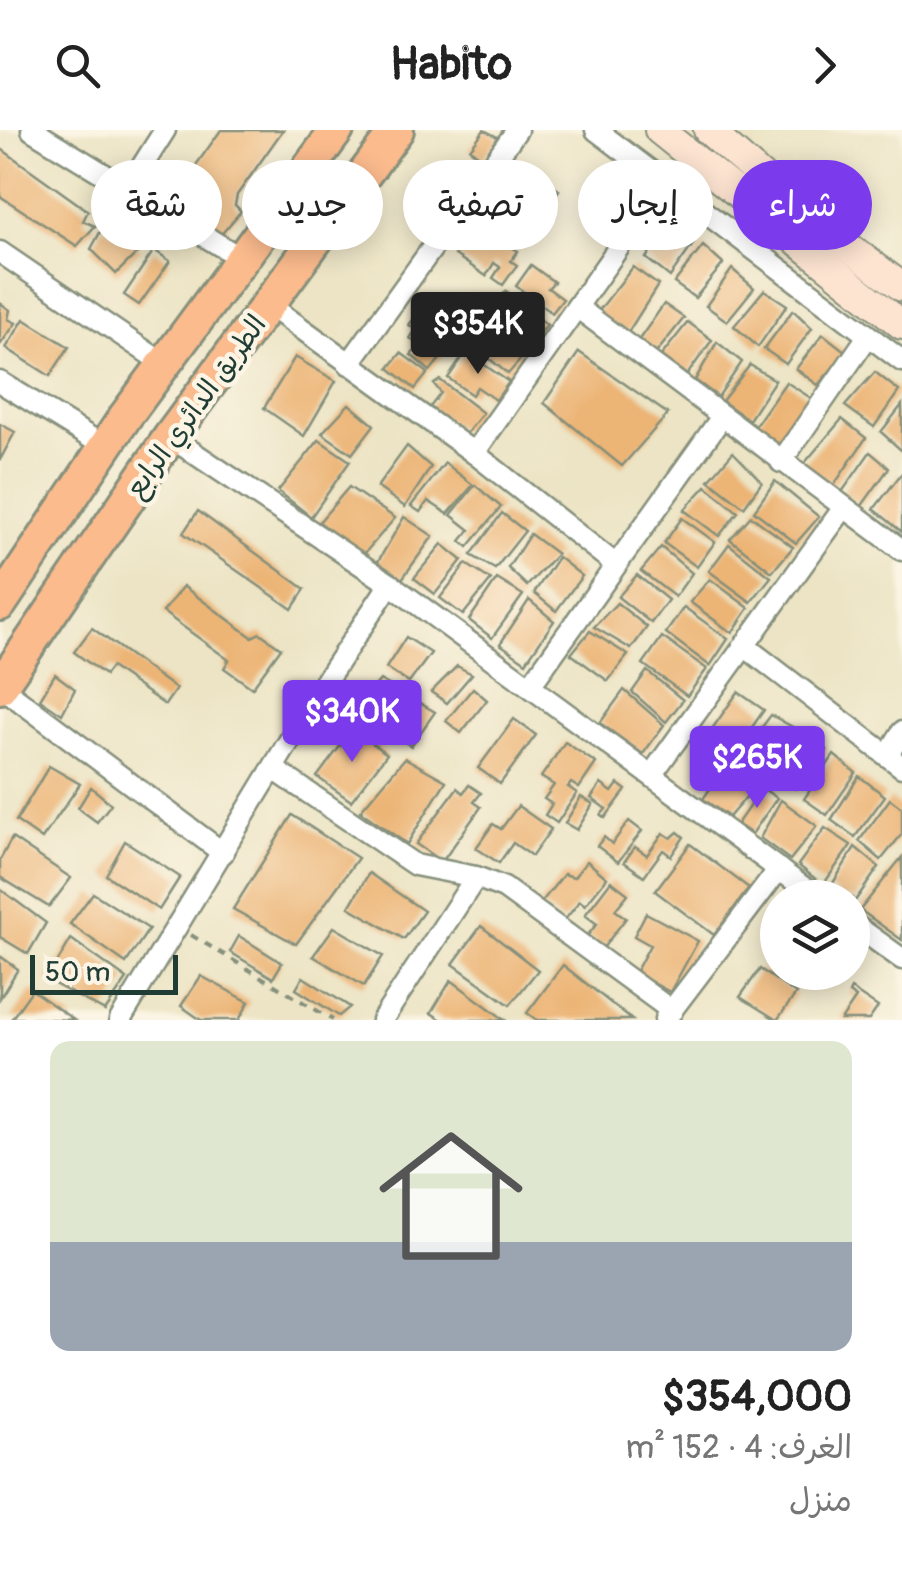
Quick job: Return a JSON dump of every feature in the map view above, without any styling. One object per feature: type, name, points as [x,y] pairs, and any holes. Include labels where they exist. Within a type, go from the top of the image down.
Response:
[{"type":"main road","name":"الطريق الدائري الرابع","points":[[0,604],[104,446],[338,130]]},
{"type":"main road","name":"الطريق الدائري الرابع","points":[[0,687],[170,436],[397,130]]},
{"type":"main road","points":[[659,130],[902,325]]},
{"type":"main road","points":[[708,130],[798,209],[902,287]]},
{"type":"street","points":[[32,130],[91,165]]},
{"type":"street","points":[[146,160],[164,130]]},
{"type":"street","points":[[349,364],[517,130]]},
{"type":"street","points":[[596,130],[634,160]]},
{"type":"street","points":[[713,220],[902,361]]},
{"type":"street","points":[[222,247],[242,260]]},
{"type":"street","points":[[474,453],[618,250]]},
{"type":"street","points":[[0,252],[164,364]]},
{"type":"street","points":[[269,304],[474,453],[614,564]]},
{"type":"street","points":[[578,308],[842,510],[902,550]]},
{"type":"street","points":[[781,462],[868,336]]},
{"type":"street","points":[[0,382],[104,446]]},
{"type":"street","points":[[530,686],[720,418]]},
{"type":"street","points":[[170,436],[390,584],[793,880]]},
{"type":"street","points":[[652,774],[747,648],[842,510]]},
{"type":"street","points":[[120,1020],[276,770],[325,682],[390,584]]},
{"type":"street","points":[[747,648],[894,762],[902,732]]},
{"type":"street","points":[[0,687],[223,853]]},
{"type":"street","points":[[276,770],[415,865],[476,877],[504,888],[668,1015],[778,869]]},
{"type":"street","points":[[382,1020],[476,877]]},
{"type":"street","points":[[870,936],[902,959]]},
{"type":"path","points":[[176,926],[333,1020]]},
{"type":"building","points":[[221,130],[283,130],[262,160],[242,160],[242,188],[235,205],[241,211],[222,233],[222,160],[200,160]]},
{"type":"building","points":[[484,130],[499,138],[483,159],[470,149]]},
{"type":"building","points":[[0,148],[88,211],[83,221],[91,224],[91,230],[77,246],[0,196]]},
{"type":"building","points":[[92,250],[140,250],[116,274]]},
{"type":"building","points":[[154,250],[170,261],[139,305],[124,295]]},
{"type":"building","points":[[458,250],[518,251],[511,261],[517,265],[503,285],[493,278],[500,267],[494,263],[486,276],[455,255]]},
{"type":"building","points":[[651,250],[689,250],[670,277],[646,258]]},
{"type":"building","points":[[700,250],[707,250],[723,264],[695,298],[674,283]]},
{"type":"building","points":[[531,265],[554,282],[548,288],[563,299],[552,313],[516,286]]},
{"type":"building","points":[[633,267],[658,285],[627,334],[597,313]]},
{"type":"building","points":[[732,269],[754,288],[727,321],[706,306]]},
{"type":"building","points":[[764,290],[787,305],[758,347],[734,326]]},
{"type":"building","points":[[506,291],[547,325],[537,337],[496,303]]},
{"type":"building","points":[[0,303],[10,310],[8,319],[16,323],[0,345]]},
{"type":"building","points":[[664,304],[684,318],[656,353],[638,341]]},
{"type":"building","points":[[793,310],[812,328],[786,364],[764,349]]},
{"type":"building","points":[[417,314],[439,332],[434,346],[444,354],[430,371],[411,355],[419,346],[410,338],[416,330],[409,325]]},
{"type":"building","points":[[24,319],[69,347],[50,376],[6,348]]},
{"type":"building","points":[[688,322],[712,340],[687,375],[661,356]]},
{"type":"building","points":[[494,325],[527,352],[508,374],[485,355],[491,347],[480,343]]},
{"type":"building","points":[[823,334],[846,352],[818,385],[796,369]]},
{"type":"building","points":[[717,342],[742,362],[718,397],[695,380]]},
{"type":"building","points":[[466,352],[509,382],[496,400],[477,387],[472,395],[448,378]]},
{"type":"building","points":[[579,352],[668,414],[622,466],[544,403]]},
{"type":"building","points":[[401,353],[428,373],[415,389],[389,368]]},
{"type":"building","points":[[295,357],[336,381],[304,436],[264,408]]},
{"type":"building","points":[[750,365],[775,380],[749,420],[722,401]]},
{"type":"building","points":[[875,372],[899,391],[874,427],[845,406]]},
{"type":"building","points":[[440,380],[483,413],[466,434],[430,407],[441,393],[434,384]]},
{"type":"building","points":[[786,382],[814,400],[778,445],[753,429]]},
{"type":"building","points":[[349,404],[374,425],[352,454],[322,433]]},
{"type":"building","points":[[902,405],[902,451],[881,432]]},
{"type":"building","points":[[842,419],[866,438],[834,485],[803,465]]},
{"type":"building","points":[[0,424],[15,432],[0,460]]},
{"type":"building","points":[[319,440],[350,461],[311,517],[278,491]]},
{"type":"building","points":[[407,446],[431,467],[405,507],[377,487]]},
{"type":"building","points":[[733,452],[762,482],[744,507],[709,480]]},
{"type":"building","points":[[870,452],[889,468],[861,507],[842,492]]},
{"type":"building","points":[[445,463],[473,485],[448,514],[428,501],[420,512],[411,506]]},
{"type":"building","points":[[902,473],[902,532],[874,509]]},
{"type":"building","points":[[775,481],[819,517],[796,543],[754,511]]},
{"type":"building","points":[[475,485],[501,507],[468,547],[461,541],[470,530],[451,515]]},
{"type":"building","points":[[706,486],[738,512],[719,536],[684,510]]},
{"type":"building","points":[[349,487],[395,518],[363,555],[319,522]]},
{"type":"building","points":[[198,511],[305,589],[292,609],[183,533]]},
{"type":"building","points":[[502,513],[525,531],[495,569],[471,555]]},
{"type":"building","points":[[751,516],[793,547],[772,572],[730,539]]},
{"type":"building","points":[[404,517],[433,536],[402,579],[377,563]]},
{"type":"building","points":[[682,518],[715,542],[697,567],[664,543]]},
{"type":"building","points":[[530,534],[557,554],[527,586],[508,568]]},
{"type":"building","points":[[442,544],[462,560],[435,594],[414,578]]},
{"type":"building","points":[[729,544],[771,577],[751,602],[709,571]]},
{"type":"building","points":[[661,547],[692,573],[675,597],[641,571]]},
{"type":"building","points":[[558,557],[582,576],[556,611],[534,593]]},
{"type":"building","points":[[466,564],[491,580],[463,615],[440,598]]},
{"type":"building","points":[[637,575],[668,600],[651,623],[618,597]]},
{"type":"building","points":[[497,579],[523,595],[492,638],[469,620]]},
{"type":"building","points":[[710,579],[749,608],[732,633],[690,602]]},
{"type":"building","points":[[183,586],[252,637],[260,633],[281,648],[252,688],[224,668],[229,660],[163,612]]},
{"type":"building","points":[[529,600],[554,621],[526,662],[500,644]]},
{"type":"building","points":[[617,603],[647,627],[631,649],[594,627]]},
{"type":"building","points":[[684,607],[728,639],[710,666],[666,633]]},
{"type":"building","points":[[92,628],[176,689],[165,705],[111,667],[105,675],[74,652]]},
{"type":"building","points":[[590,631],[628,655],[608,681],[571,654]]},
{"type":"building","points":[[406,637],[431,653],[409,683],[386,668]]},
{"type":"building","points":[[662,637],[707,669],[687,696],[643,664]]},
{"type":"building","points":[[457,666],[472,674],[447,703],[431,692]]},
{"type":"building","points":[[647,671],[683,700],[666,722],[632,692]]},
{"type":"building","points":[[55,674],[75,689],[62,714],[40,699]]},
{"type":"building","points":[[380,680],[435,712],[411,746],[355,711]]},
{"type":"building","points":[[473,688],[487,700],[461,733],[446,721]]},
{"type":"building","points":[[624,690],[664,725],[643,754],[600,723]]},
{"type":"building","points":[[738,692],[764,710],[731,757],[705,739]]},
{"type":"building","points":[[771,715],[798,730],[762,772],[738,759]]},
{"type":"building","points":[[514,719],[536,735],[500,784],[478,768]]},
{"type":"building","points":[[353,729],[387,754],[351,801],[317,777]]},
{"type":"building","points":[[802,731],[827,750],[796,789],[770,774]]},
{"type":"building","points":[[565,742],[596,763],[579,788],[571,783],[568,787],[577,793],[557,823],[545,815],[552,804],[544,799],[554,785],[541,777]]},
{"type":"building","points":[[834,755],[856,773],[827,815],[804,799]]},
{"type":"building","points":[[405,758],[446,781],[407,844],[360,811]]},
{"type":"building","points":[[728,763],[759,782],[729,817],[703,799]]},
{"type":"building","points":[[49,766],[80,784],[42,839],[16,821]]},
{"type":"building","points":[[859,776],[885,796],[855,837],[831,820]]},
{"type":"building","points":[[601,784],[612,792],[618,784],[626,790],[605,818],[601,815],[606,809],[591,798]]},
{"type":"building","points":[[469,785],[481,793],[474,802],[481,807],[442,862],[416,844],[457,788],[463,793]]},
{"type":"building","points":[[91,787],[111,804],[97,822],[78,808]]},
{"type":"building","points":[[762,788],[777,798],[752,834],[737,824]]},
{"type":"building","points":[[581,797],[593,804],[577,830],[565,823]]},
{"type":"building","points":[[890,799],[902,808],[902,834],[881,860],[859,841]]},
{"type":"building","points":[[781,800],[817,826],[790,860],[760,838]]},
{"type":"building","points":[[518,806],[551,829],[532,856],[513,843],[499,863],[476,848],[493,824],[501,829]]},
{"type":"building","points":[[292,815],[358,858],[296,944],[233,909]]},
{"type":"building","points":[[629,821],[642,831],[618,862],[597,846],[604,837],[612,844]]},
{"type":"building","points":[[825,828],[851,845],[826,880],[817,880],[798,865]]},
{"type":"building","points":[[678,832],[684,837],[671,856],[663,850],[644,876],[624,862],[635,847],[647,855],[663,833],[671,838]]},
{"type":"building","points":[[12,838],[71,878],[49,907],[0,877],[0,860]]},
{"type":"building","points":[[125,841],[180,877],[159,910],[106,875]]},
{"type":"building","points":[[690,844],[749,888],[714,935],[655,891]]},
{"type":"building","points":[[855,847],[879,867],[870,880],[835,880]]},
{"type":"building","points":[[902,857],[902,940],[870,917],[870,897]]},
{"type":"building","points":[[587,861],[607,878],[585,905],[580,901],[563,922],[540,904],[564,874],[574,877]]},
{"type":"building","points":[[369,873],[424,911],[404,939],[349,907]]},
{"type":"building","points":[[611,881],[628,894],[615,910],[626,918],[603,948],[587,936],[597,924],[585,915]]},
{"type":"building","points":[[0,889],[46,923],[28,954],[0,937]]},
{"type":"building","points":[[93,893],[149,929],[126,963],[70,924]]},
{"type":"building","points":[[646,913],[698,941],[670,992],[635,973],[650,945],[634,936]]},
{"type":"building","points":[[481,926],[538,970],[510,1005],[453,964]]},
{"type":"building","points":[[334,927],[383,956],[364,986],[313,956]]},
{"type":"building","points":[[239,936],[282,963],[273,978],[230,952]]},
{"type":"building","points":[[71,939],[127,979],[105,1011],[47,980]]},
{"type":"building","points":[[0,956],[18,969],[0,998]]},
{"type":"building","points":[[563,965],[632,1020],[537,1020],[527,1013]]},
{"type":"building","points":[[760,969],[760,990],[790,990],[796,994],[777,1020],[740,997]]},
{"type":"building","points":[[201,976],[249,1002],[239,1020],[201,1020],[181,1006]]},
{"type":"building","points":[[303,977],[350,1007],[339,1016],[296,989]]},
{"type":"building","points":[[451,980],[505,1020],[442,1020],[431,1013]]},
{"type":"building","points":[[32,990],[74,1020],[12,1018]]},
{"type":"building","points":[[852,990],[878,1007],[869,1020],[841,1020],[856,998],[849,993]]}]
